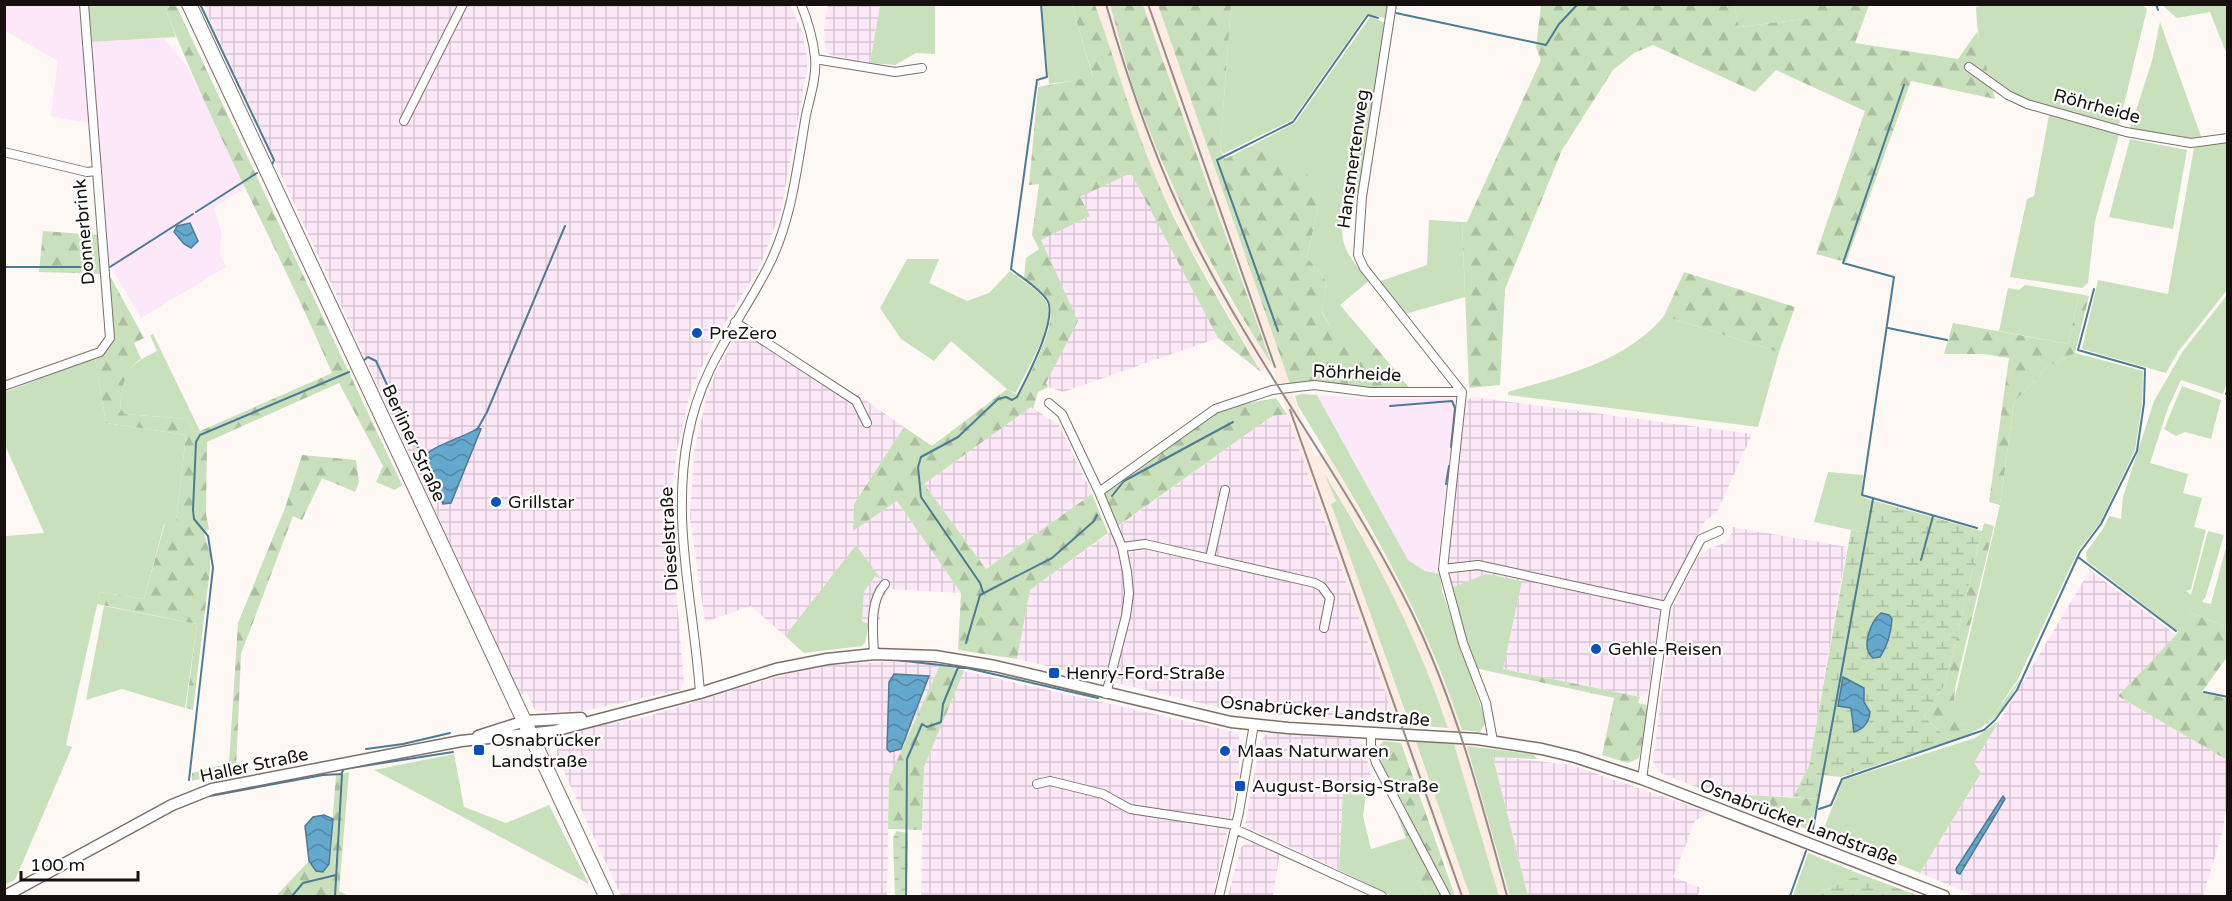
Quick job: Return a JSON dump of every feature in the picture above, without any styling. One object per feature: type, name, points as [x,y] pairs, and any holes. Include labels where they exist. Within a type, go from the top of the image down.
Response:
[{"type":"main road","name":"Berliner Straße","points":[[189,4],[606,897]]},
{"type":"street","name":"Donnerbrink","points":[[4,386],[100,352],[110,338],[84,4]]},
{"type":"street","points":[[404,121],[463,4]]},
{"type":"street","name":"Dieselstraße","points":[[700,693],[682,548],[683,470],[699,393],[717,353],[767,269],[784,229],[815,58],[810,26],[801,4]]},
{"type":"street","name":"Hansmertenweg","points":[[1392,4],[1362,197],[1358,255],[1364,268],[1462,392]]},
{"type":"street","points":[[815,58],[895,72],[922,68]]},
{"type":"street","name":"Röhrheide","points":[[1969,67],[2008,95],[2027,105],[2104,126],[2191,143],[2228,138]]},
{"type":"street","points":[[4,152],[87,172],[96,171]]},
{"type":"street","points":[[735,322],[856,401],[867,423]]},
{"type":"street","name":"Röhrheide","points":[[1099,492],[1215,409],[1272,390],[1314,385],[1370,392],[1462,392]]},
{"type":"street","points":[[1462,392],[1443,569],[1463,644],[1486,703],[1493,741]]},
{"type":"street","points":[[1049,403],[1062,414],[1122,547],[1129,593],[1126,616],[1106,694]]},
{"type":"street","points":[[1210,558],[1225,490]]},
{"type":"street","points":[[1642,780],[1666,606],[1701,538],[1719,531]]},
{"type":"street","points":[[1122,547],[1144,544],[1210,558],[1322,587],[1330,598],[1324,628]]},
{"type":"street","points":[[1443,569],[1478,566],[1666,606]]},
{"type":"street","points":[[874,654],[874,602],[877,592],[885,584]]},
{"type":"street","name":"Osnabrücker Landstraße","points":[[531,735],[700,693],[776,669],[827,658],[874,654],[935,656],[995,666],[1199,716],[1254,724],[1493,741],[1575,757],[1642,780],[1944,897]]},
{"type":"street","name":"Osnabrücker Landstraße","points":[[525,721],[619,714]]},
{"type":"street","name":"Haller Straße","points":[[461,741],[525,721]]},
{"type":"street","points":[[1219,897],[1236,827],[1254,724]]},
{"type":"street","points":[[1371,733],[1371,745],[1376,763],[1446,897]]},
{"type":"street","name":"Haller Straße","points":[[5,897],[191,796],[270,777],[461,741],[531,735]]},
{"type":"street","points":[[1037,784],[1050,781],[1103,794],[1130,809],[1236,827],[1382,897]]},
{"type":"shaded area","points":[[828,4],[880,5],[870,63],[831,55],[825,51],[824,28]]},
{"type":"shaded area","points":[[5,5],[82,5],[89,123],[51,116],[58,61],[5,31]]},
{"type":"shaded area","points":[[203,5],[790,5],[801,29],[807,57],[807,70],[781,210],[760,266],[714,341],[691,390],[677,450],[672,489],[671,531],[684,683],[680,690],[584,711],[554,712],[535,710],[527,692],[520,695]]},
{"type":"shaded area","points":[[1095,5],[1110,5],[1140,107],[1167,175],[1228,297],[1270,361],[1143,5],[1158,5],[1290,384],[1278,385],[1272,365],[1261,372],[1188,244],[1156,179],[1129,110]]},
{"type":"shaded area","points":[[164,38],[188,68],[247,187],[214,207],[221,231],[220,255],[226,267],[141,318],[112,269],[107,266],[90,42]]},
{"type":"shaded area","points":[[1131,172],[1218,338],[1063,392],[1048,387],[1046,383],[1077,321],[1041,240],[1089,216],[1080,197]]},
{"type":"shaded area","points":[[745,334],[852,405],[858,395],[904,427],[854,504],[853,531],[897,501],[961,593],[889,589],[880,602],[880,623],[862,622],[864,592],[875,576],[856,545],[785,636],[751,606],[705,622],[690,518],[694,451],[707,396],[715,374],[736,335]]},
{"type":"shaded area","points":[[1292,391],[1315,457],[1326,451],[1397,577],[1424,634],[1453,702],[1510,896],[1499,896],[1441,706],[1413,638],[1355,523],[1327,477],[1336,502],[1331,504],[1470,896],[1458,896],[1287,414],[1281,394]]},
{"type":"shaded area","points":[[1317,395],[1369,399],[1453,398],[1457,400],[1437,565],[1440,574],[1425,571],[1408,560]]},
{"type":"shaded area","points":[[1473,397],[1752,434],[1717,512],[1705,521],[1666,596],[1660,612],[1648,693],[1640,697],[1503,669],[1522,581],[1451,588],[1447,568],[1461,434],[1467,400]]},
{"type":"shaded area","points":[[1031,407],[1059,425],[1092,494],[986,569],[924,484]]},
{"type":"shaded area","points":[[1287,414],[1397,725],[1233,711],[1017,659],[1030,590],[1272,416]]},
{"type":"shaded area","points":[[1732,527],[1847,547],[1809,766],[1793,797],[1749,795],[1747,807],[1658,772],[1653,761],[1672,608],[1699,555],[1725,543],[1732,533]]},
{"type":"shaded area","points":[[2090,570],[2176,635],[2118,696],[2227,760],[2228,796],[2223,830],[2203,896],[1976,896],[1920,873],[1981,773],[1974,763]]},
{"type":"shaded area","points":[[893,661],[940,665],[889,778],[887,896],[621,896],[555,752],[575,729],[642,718],[779,676],[828,665]]},
{"type":"shaded area","points":[[964,671],[1239,733],[1239,775],[1213,896],[921,896],[924,767]]},
{"type":"shaded area","points":[[1268,733],[1356,739],[1362,745],[1371,771],[1366,795],[1343,795],[1339,870],[1245,826],[1260,741]]},
{"type":"shaded area","points":[[1493,756],[1571,765],[1708,812],[1695,821],[1673,877],[1701,888],[1698,895],[1701,896],[1528,896]]},
{"type":"shaded area","points":[[1255,842],[1280,852],[1273,896],[1228,896],[1241,847]]},
{"type":"green space","points":[[1984,4],[2142,5],[2147,9],[2119,125],[2032,101],[2015,94],[1989,75],[1981,52],[1976,14],[1976,7]]},
{"type":"green space","points":[[87,5],[164,5],[176,37],[90,42]]},
{"type":"green space","points":[[164,5],[176,5],[402,485],[395,490],[376,482],[383,466],[339,383],[207,442],[206,514],[209,529],[204,533],[210,554],[210,569],[193,710],[186,708],[197,624],[97,604],[100,592],[144,599],[165,523],[176,522],[186,435],[106,423],[95,358],[104,351],[112,332],[113,311],[108,278],[111,278],[144,338],[134,343],[141,359],[127,374],[123,386],[120,407],[125,414],[187,419],[195,432],[332,373],[203,98]]},
{"type":"green space","points":[[880,5],[935,5],[935,54],[916,53],[895,65],[870,63]]},
{"type":"green space","points":[[1042,5],[1072,5],[1093,78],[1049,84]]},
{"type":"green space","points":[[1072,5],[1095,5],[1139,135],[1167,203],[1205,276],[1261,372],[1218,338],[1131,173],[1080,197],[1090,216],[1041,240],[1078,321],[1046,383],[1048,387],[1038,392],[1033,409],[1031,407],[924,484],[986,569],[1092,494],[1108,533],[1030,590],[1017,659],[958,650],[961,593],[897,501],[853,531],[854,504],[904,427],[932,446],[1007,389],[1019,396],[1036,362],[1047,334],[1051,309],[1043,294],[1024,278],[1026,258],[1039,249],[1032,235],[1039,184],[1029,185],[1038,87],[1093,77]]},
{"type":"green space","points":[[1110,5],[1143,5],[1272,365],[1216,272],[1168,176],[1136,96]]},
{"type":"green space","points":[[1158,5],[1231,5],[1220,150],[1225,159],[1253,145],[1307,174],[1319,204],[1307,257],[1326,281],[1322,313],[1338,339],[1374,345],[1411,390],[1290,384]]},
{"type":"green space","points":[[1231,5],[1388,5],[1385,18],[1367,14],[1292,120],[1223,154],[1220,149]]},
{"type":"green space","points":[[1541,5],[1734,5],[1739,27],[1812,18],[1818,5],[1869,5],[1855,43],[1958,59],[1977,32],[1995,99],[1911,81],[1846,262],[1816,254],[1865,111],[1776,70],[1755,92],[1653,45],[1634,53],[1613,70],[1562,150],[1505,289],[1500,385],[1469,388],[1462,222],[1467,222],[1541,60],[1536,47]]},
{"type":"green space","points":[[1734,5],[1818,5],[1813,18],[1739,27]]},
{"type":"green space","points":[[2162,5],[2227,5],[2227,55],[2210,12],[2177,18]]},
{"type":"green space","points":[[1370,17],[1386,23],[1360,192],[1345,192],[1342,231],[1346,249],[1351,258],[1370,280],[1340,305],[1374,345],[1338,340],[1322,312],[1326,281],[1307,257],[1319,204],[1307,175],[1253,145],[1295,123]]},
{"type":"green space","points":[[2160,22],[2202,139],[2191,140],[2130,129],[2152,61]]},
{"type":"green space","points":[[2049,115],[2119,135],[2095,221],[2088,283],[2082,288],[2010,277],[2027,199],[2034,196]]},
{"type":"green space","points":[[2130,139],[2187,150],[2173,229],[2109,217]]},
{"type":"green space","points":[[2227,141],[2227,290],[2178,352],[2166,373],[2082,349],[2098,280],[2168,294],[2194,148]]},
{"type":"green space","points":[[1429,220],[1462,222],[1465,297],[1405,314],[1378,282],[1427,265]]},
{"type":"green space","points":[[43,231],[98,235],[101,274],[39,272]]},
{"type":"green space","points":[[907,259],[939,259],[929,283],[967,301],[989,293],[1010,271],[1042,296],[1048,306],[1047,325],[1038,350],[1016,393],[1007,389],[951,341],[934,361],[901,339],[880,308]]},
{"type":"green space","points":[[1684,272],[1795,307],[1779,352],[1664,316]]},
{"type":"green space","points":[[2025,285],[2079,294],[2068,344],[1999,331],[2008,288],[2019,290]]},
{"type":"green space","points":[[2079,294],[2089,296],[2075,353],[2047,367],[2014,402],[2000,505],[1989,502],[2009,358],[1983,354],[1944,354],[1953,323],[2068,344]]},
{"type":"green space","points":[[2227,295],[2228,380],[2223,394],[2181,380],[2168,408],[2150,463],[2188,474],[2183,493],[2202,498],[2194,527],[2206,530],[2191,589],[2186,591],[2191,595],[2208,531],[2224,535],[2206,596],[2202,602],[2211,604],[2227,543],[2227,627],[2191,613],[2179,632],[2087,561],[2086,552],[2103,529],[2109,516],[2121,519],[2123,497],[2154,401],[2183,351]]},
{"type":"green space","points":[[1664,316],[1779,352],[1758,427],[1508,395],[1508,392],[1572,373],[1612,356],[1648,332]]},
{"type":"green space","points":[[153,334],[200,431],[195,432],[187,419],[125,414],[120,407],[128,372],[138,362],[157,351],[150,335]]},
{"type":"green space","points":[[2075,353],[2143,371],[2142,404],[2135,450],[2100,523],[2078,551],[2018,679],[1993,716],[1982,727],[1970,727],[1952,721],[1952,710],[2000,505],[2014,402],[2047,367]]},
{"type":"green space","points":[[95,358],[106,423],[186,435],[176,522],[164,524],[144,599],[100,592],[66,745],[72,747],[15,880],[5,885],[5,536],[44,533],[5,445],[5,392]]},
{"type":"green space","points":[[2182,386],[2221,400],[2211,439],[2185,432],[2176,436],[2164,429]]},
{"type":"green space","points":[[1317,395],[1408,560],[1425,571],[1440,574],[1442,591],[1486,722],[1480,732],[1462,730],[1430,645],[1411,604],[1368,523],[1298,406],[1295,396]]},
{"type":"green space","points":[[1276,398],[1287,414],[1272,416],[1118,526],[1104,492],[1219,409]]},
{"type":"green space","points":[[302,455],[356,460],[359,482],[355,492],[322,478],[302,520],[293,516],[241,654],[236,770],[192,781],[192,773],[229,763],[238,623],[285,508]]},
{"type":"green space","points":[[1828,472],[1863,475],[1861,496],[1871,500],[1865,533],[1814,522]]},
{"type":"green space","points":[[1324,473],[1377,565],[1409,629],[1448,728],[1410,725],[1331,504],[1336,501]]},
{"type":"green space","points":[[1871,500],[1982,531],[1945,684],[1924,717],[1950,741],[1841,777],[1822,775],[1818,799],[1793,797],[1809,766],[1851,530],[1865,533]]},
{"type":"green space","points":[[1984,523],[1994,526],[1955,688],[1953,721],[1970,727],[1982,727],[1950,741],[1924,717],[1945,684]]},
{"type":"green space","points":[[856,545],[881,579],[875,576],[864,592],[862,622],[869,623],[865,643],[862,646],[804,653],[785,636]]},
{"type":"green space","points":[[1486,574],[1522,581],[1502,674],[1475,668],[1451,588]]},
{"type":"green space","points":[[104,606],[197,624],[185,708],[122,689],[86,700]]},
{"type":"green space","points":[[2191,613],[2227,627],[2227,657],[2202,692],[2227,699],[2227,760],[2118,696],[2176,635]]},
{"type":"green space","points":[[940,665],[964,671],[924,767],[922,830],[888,829],[889,778]]},
{"type":"green space","points":[[1503,669],[1640,697],[1638,703],[1646,705],[1648,710],[1639,758],[1628,763],[1602,755],[1614,698],[1502,674]]},
{"type":"green space","points":[[2020,679],[2000,712],[1982,727],[1993,716]]},
{"type":"green space","points":[[1999,721],[1974,763],[1981,773],[1920,873],[1822,833],[1843,780],[1975,738]]},
{"type":"green space","points":[[1383,741],[1401,743],[1455,896],[1426,896],[1398,816],[1408,812],[1382,764],[1378,749]]},
{"type":"green space","points":[[1416,742],[1454,744],[1499,896],[1470,896]]},
{"type":"green space","points":[[1467,746],[1533,754],[1537,759],[1493,757],[1528,896],[1510,896]]},
{"type":"green space","points":[[454,754],[464,807],[506,823],[549,805],[589,884],[374,770]]},
{"type":"green space","points":[[349,772],[339,891],[349,896],[276,896],[309,861],[316,871],[329,864],[336,775]]},
{"type":"green space","points":[[1343,794],[1366,795],[1363,816],[1371,849],[1406,838],[1426,896],[1392,896],[1339,870]]},
{"type":"green space","points":[[1748,795],[1818,799],[1810,830],[1747,807]]},
{"type":"green space","points":[[896,831],[908,833],[907,896],[895,896],[893,838]]},
{"type":"green space","points":[[1808,853],[1860,874],[1813,896],[1793,896]]},
{"type":"green space","points":[[1860,874],[1919,896],[1813,896]]},
{"type":"water","points":[[190,223],[198,241],[191,248],[184,244],[174,232],[177,226]]},
{"type":"water","points":[[478,428],[481,429],[451,503],[443,504],[422,460],[430,451]]},
{"type":"water","points":[[1881,613],[1889,615],[1892,619],[1891,630],[1880,657],[1873,658],[1867,648],[1868,635]]},
{"type":"water","points":[[894,674],[929,676],[901,749],[890,752],[887,749],[889,682]]},
{"type":"water","points":[[1843,677],[1864,688],[1864,702],[1870,712],[1865,725],[1854,732],[1851,708],[1838,706]]},
{"type":"water","points":[[2003,796],[2005,799],[1960,874],[1957,873],[1956,869]]},
{"type":"water","points":[[324,815],[333,819],[329,864],[323,872],[316,871],[309,861],[305,826],[313,817]]},
{"type":"waterway","points":[[200,4],[274,160],[272,165]]},
{"type":"waterway","points":[[983,592],[980,583],[921,497],[918,467],[921,457],[958,437],[998,399],[1006,397],[1012,400],[1017,397],[1034,363],[1049,320],[1050,309],[1047,300],[1035,287],[1011,269],[1037,80],[1047,77],[1041,4]]},
{"type":"waterway","points":[[1396,13],[1546,45],[1559,24],[1578,4]]},
{"type":"waterway","points":[[2156,4],[2158,10]]},
{"type":"waterway","points":[[1278,331],[1217,160],[1293,122],[1368,15],[1378,18]]},
{"type":"waterway","points":[[1904,85],[1843,263],[1894,277],[1862,495],[1977,528]]},
{"type":"waterway","points":[[196,212],[257,173]]},
{"type":"waterway","points":[[110,267],[193,214]]},
{"type":"waterway","points":[[478,428],[487,412],[565,226]]},
{"type":"waterway","points":[[4,267],[94,267]]},
{"type":"waterway","points":[[1819,809],[1831,805],[1842,779],[1984,730],[1995,720],[2017,690],[2080,552],[2101,524],[2137,451],[2144,403],[2145,369],[2078,350],[2094,289]]},
{"type":"waterway","points":[[1888,328],[1947,340]]},
{"type":"waterway","points":[[363,361],[368,357],[376,361],[414,443],[424,454]]},
{"type":"waterway","points":[[189,780],[213,568],[208,536],[194,519],[196,442],[200,435],[349,372]]},
{"type":"waterway","points":[[2226,394],[2228,389]]},
{"type":"waterway","points":[[1390,406],[1452,401],[1455,408],[1451,447]]},
{"type":"waterway","points":[[1112,496],[1124,481],[1233,422]]},
{"type":"waterway","points":[[1446,484],[1449,466]]},
{"type":"waterway","points":[[1813,829],[1873,499]]},
{"type":"waterway","points":[[966,643],[980,595],[1052,558],[1094,521],[1097,515]]},
{"type":"waterway","points":[[1921,560],[1933,516]]},
{"type":"waterway","points":[[2078,557],[2176,631]]},
{"type":"waterway","points":[[896,660],[967,668],[1098,698]]},
{"type":"waterway","points":[[906,896],[907,759],[922,724],[927,727],[941,722],[943,704],[959,665]]},
{"type":"waterway","points":[[2204,692],[2228,697]]},
{"type":"waterway","points":[[366,749],[403,744],[450,733]]},
{"type":"waterway","points":[[341,774],[344,769],[453,752]]},
{"type":"waterway","points":[[210,796],[323,775],[342,774],[335,896]]},
{"type":"waterway","points":[[1790,896],[1806,851]]},
{"type":"waterway","points":[[292,896],[303,883],[336,875]]},
{"type":"railway","points":[[1106,4],[1145,124],[1194,240],[1245,333],[1358,514],[1409,607],[1425,642],[1465,749],[1507,896]]},
{"type":"railway","points":[[1148,4],[1275,367]]},
{"type":"railway","points":[[1290,410],[1462,896]]},
{"type":"place","name":"PreZero","points":[[697,333]]},
{"type":"place","name":"Grillstar","points":[[496,502]]},
{"type":"place","name":"Gehle-Reisen","points":[[1596,649]]},
{"type":"place","name":"Henry-Ford-Straße","points":[[1054,673]]},
{"type":"place","name":"Osnabrücker Landstraße","points":[[479,750]]},
{"type":"place","name":"Maas Naturwaren","points":[[1225,751]]},
{"type":"place","name":"August-Borsig-Straße","points":[[1240,786]]}]
